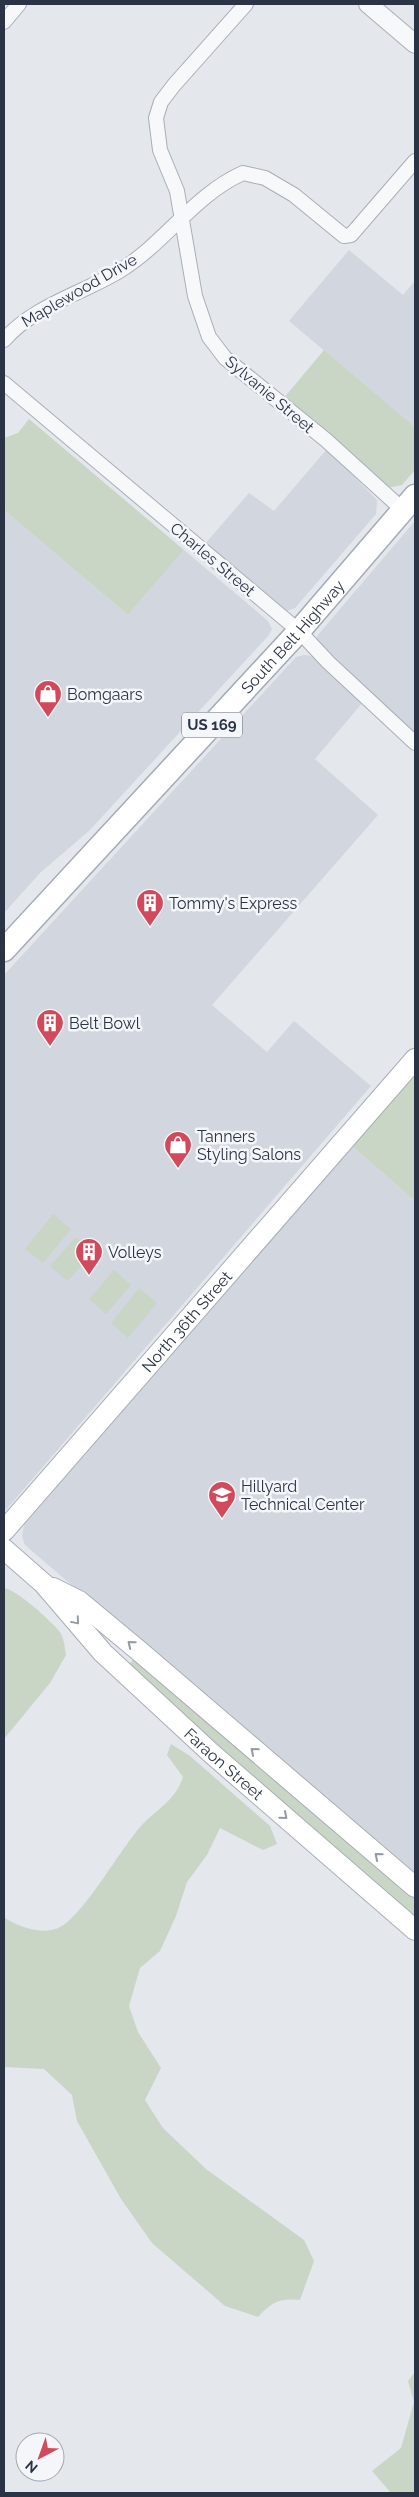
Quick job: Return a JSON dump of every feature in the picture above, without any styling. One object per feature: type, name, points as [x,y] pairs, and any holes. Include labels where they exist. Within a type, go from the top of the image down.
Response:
[{"type":"main road","name":"South Belt Highway","points":[[4,950],[300,631],[409,503]]},
{"type":"main road","name":"North 36th Street","points":[[4,1531],[415,1059]]},
{"type":"main road","name":"Faraon Street","points":[[4,1548],[44,1584],[110,1660],[211,1753],[415,1930]]},
{"type":"main road","name":"Faraon Street","points":[[44,1584],[79,1602],[415,1887]]},
{"type":"street","points":[[4,22],[20,4]]},
{"type":"street","name":"Sylvanie Street","points":[[246,4],[187,69],[161,102],[156,118],[160,150],[177,191],[195,296],[209,337],[235,368],[409,503]]},
{"type":"street","points":[[368,4],[415,44]]},
{"type":"street","name":"Maplewood Drive","points":[[4,340],[25,320],[121,269],[155,243],[220,184],[243,173],[265,178],[294,195],[335,231],[344,236],[351,235],[415,161]]},
{"type":"street","name":"Charles Street","points":[[4,383],[300,631],[328,662],[415,743]]},
{"type":"shaded area","points":[[349,250],[403,295],[415,281],[415,427],[289,321]]},
{"type":"shaded area","points":[[327,449],[377,500],[376,514],[295,608],[287,611],[280,609],[204,545],[249,493],[274,511]]},
{"type":"shaded area","points":[[4,510],[128,615],[184,550],[268,621],[272,629],[268,636],[90,830],[40,873],[4,913]]},
{"type":"shaded area","points":[[415,521],[415,737],[367,693],[317,641],[317,636]]},
{"type":"shaded area","points":[[312,656],[363,702],[315,759],[378,815],[212,1005],[267,1052],[294,1021],[371,1086],[4,1512],[4,975],[296,657]]},
{"type":"shaded area","name":"Hillyard Technical Center","points":[[352,1146],[415,1201],[415,1880],[25,1545],[22,1536],[24,1525],[34,1513]]},
{"type":"green space","points":[[324,350],[415,427],[415,470],[402,485],[387,488],[283,399]]},
{"type":"green space","points":[[29,419],[184,550],[128,615],[4,510],[4,438],[18,433]]},
{"type":"green space","points":[[415,1073],[415,1201],[352,1146]]},
{"type":"green space","points":[[53,1214],[71,1229],[43,1263],[25,1249]]},
{"type":"green space","points":[[76,1237],[93,1252],[68,1281],[50,1266]]},
{"type":"green space","points":[[114,1270],[131,1285],[106,1314],[89,1299]]},
{"type":"green space","points":[[139,1288],[157,1303],[128,1338],[111,1323]]},
{"type":"green space","points":[[4,1588],[25,1599],[56,1627],[62,1637],[66,1655],[50,1683],[4,1739]]},
{"type":"green space","points":[[135,1657],[415,1897],[415,1918],[127,1667]]},
{"type":"green space","points":[[171,1744],[190,1756],[270,1826],[277,1844],[263,1850],[220,1828],[207,1855],[187,1882],[176,1916],[160,1951],[140,1968],[129,2006],[138,2032],[161,2068],[145,2100],[163,2128],[206,2169],[304,2240],[314,2261],[300,2300],[276,2302],[258,2317],[225,2306],[152,2243],[121,2199],[77,2121],[72,2095],[44,2069],[4,2067],[4,1917],[23,1927],[45,1931],[58,1928],[78,1911],[142,1825],[171,1798],[180,1785],[183,1777],[167,1755]]},
{"type":"green space","points":[[415,2372],[415,2493],[391,2493],[372,2471],[401,2448],[414,2402],[408,2381]]},
{"type":"place","name":"Bomgaars","points":[[48,718]]},
{"type":"place","name":"Tommy's Express","points":[[150,927]]},
{"type":"place","name":"Belt Bowl","points":[[50,1047]]},
{"type":"place","name":"Tanners Styling Salons","points":[[178,1169]]},
{"type":"place","name":"Volleys","points":[[89,1276]]},
{"type":"place","name":"Hillyard Technical Center","points":[[222,1519]]}]
